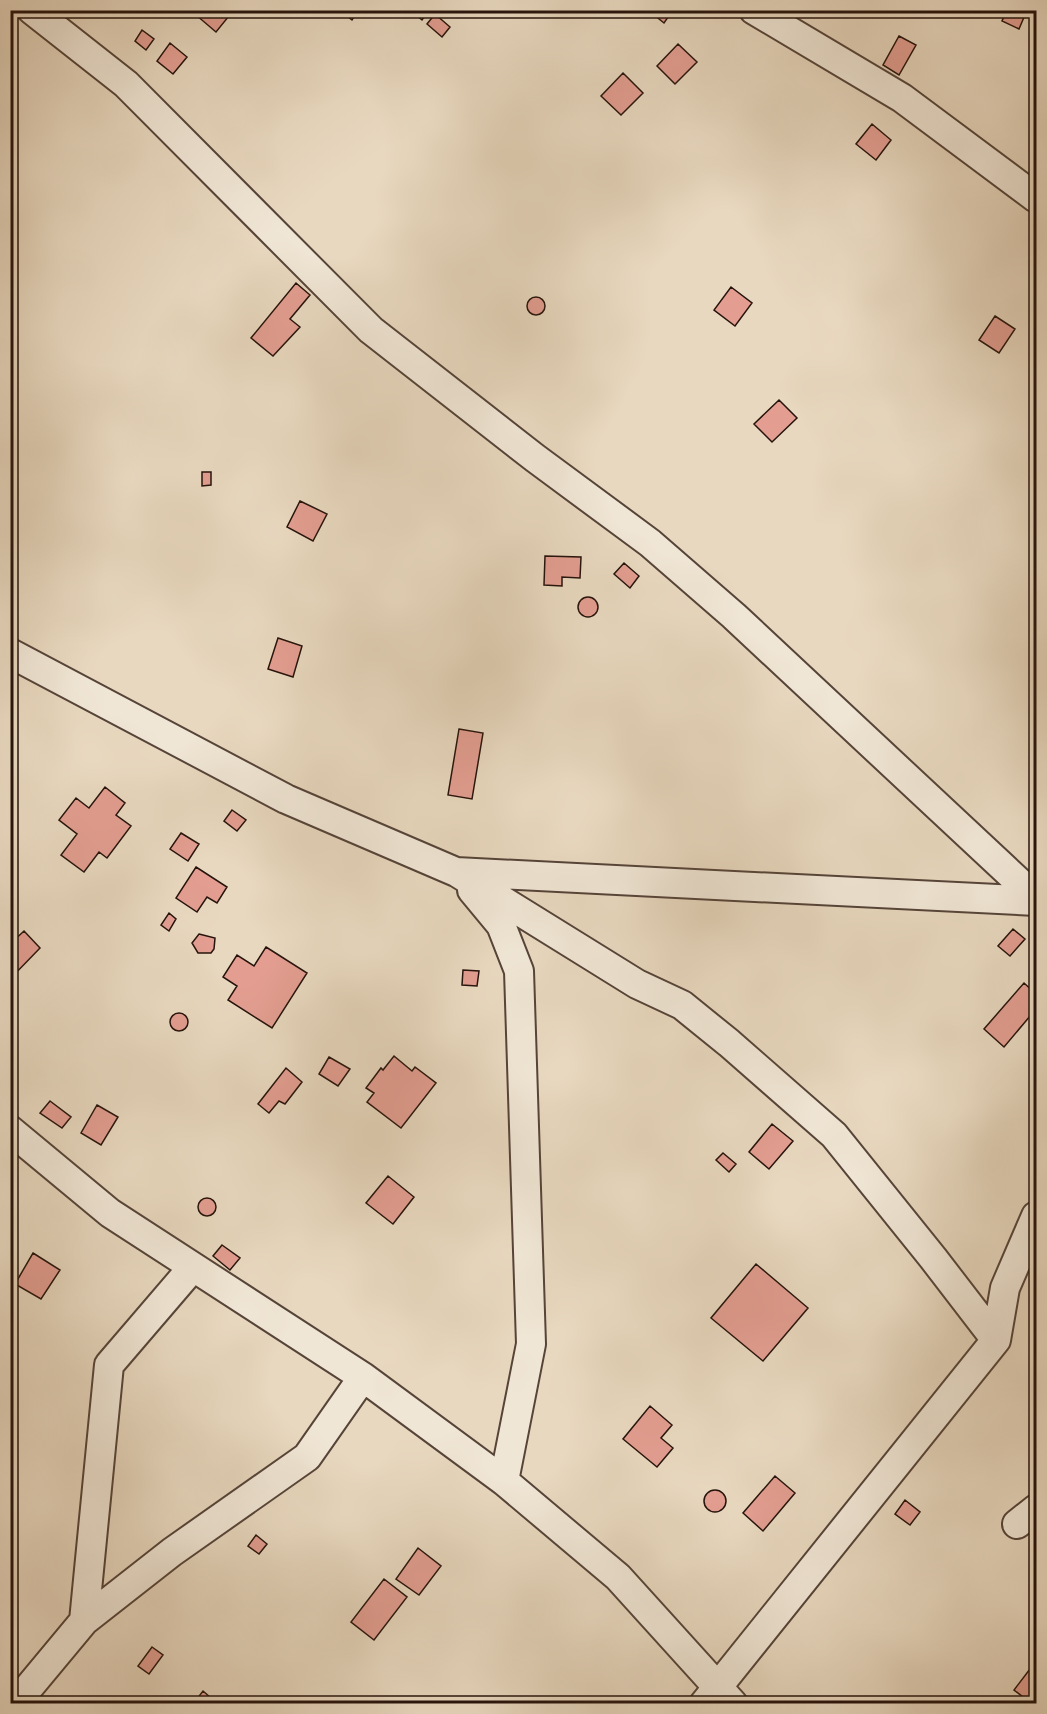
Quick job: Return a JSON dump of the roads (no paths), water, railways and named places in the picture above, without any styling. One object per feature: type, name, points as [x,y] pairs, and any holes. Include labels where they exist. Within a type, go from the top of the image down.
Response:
[{"type":"street","points":[[32,10],[126,84],[371,330],[535,458],[650,543],[734,616],[1036,900]]},
{"type":"street","points":[[754,10],[902,98],[1036,198]]},
{"type":"street","points":[[10,653],[286,799],[456,872],[637,984],[682,1005],[834,1135],[996,1340]]},
{"type":"street","points":[[456,872],[1036,900]]},
{"type":"street","points":[[456,872],[501,926],[519,971],[531,1344],[504,1481]]},
{"type":"street","points":[[10,1130],[110,1213],[363,1377],[504,1481],[618,1577],[718,1698],[996,1340],[1005,1288],[1036,1216]]},
{"type":"street","points":[[84,1621],[109,1365],[193,1267]]},
{"type":"street","points":[[15,1704],[84,1621],[172,1552],[307,1457],[363,1377]]}]
